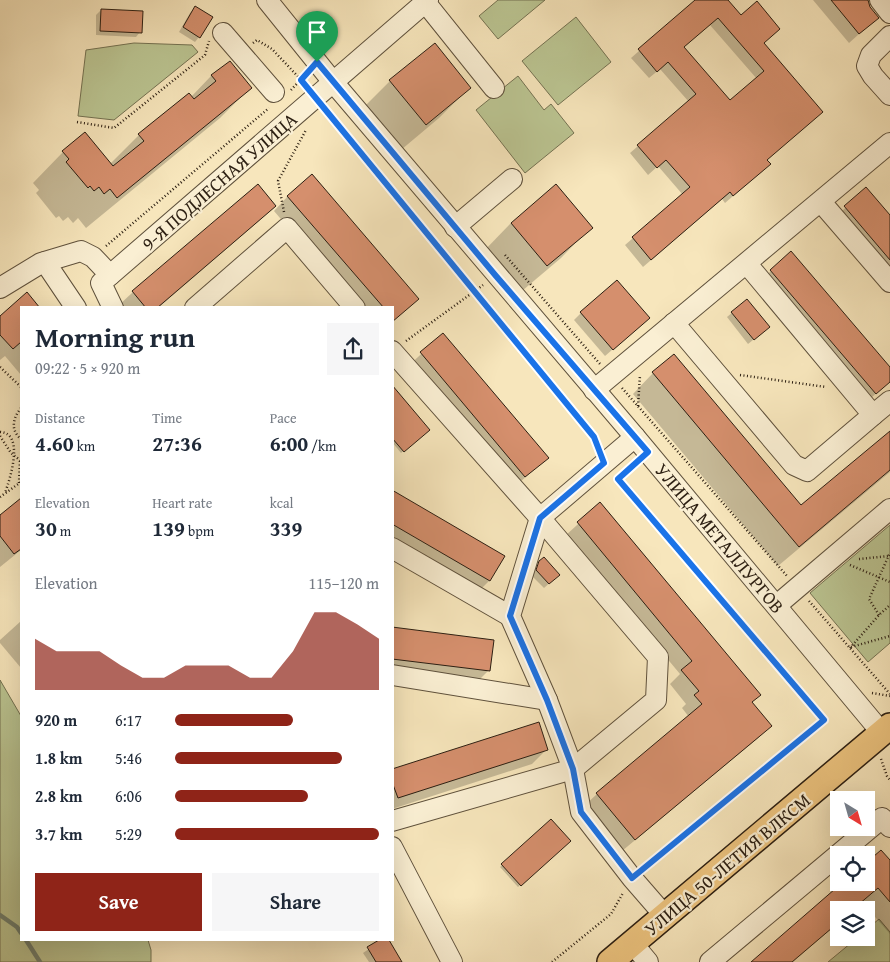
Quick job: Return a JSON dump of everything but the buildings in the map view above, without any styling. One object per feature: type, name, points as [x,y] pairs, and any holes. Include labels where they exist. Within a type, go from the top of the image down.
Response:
[{"type":"main road","name":"УЛИЦА 50-ЛЕТИЯ ВЛКСМ","points":[[610,962],[886,740]]},
{"type":"street","name":"УЛИЦА МЕТАЛЛУРГОВ","points":[[267,0],[332,82],[648,452],[886,740]]},
{"type":"street","points":[[880,0],[890,12]]},
{"type":"street","points":[[427,1],[494,88]]},
{"type":"street","name":"9-Я ПОДЛЕСНАЯ УЛИЦА","points":[[105,279],[427,1]]},
{"type":"street","points":[[217,35],[241,53],[277,97]]},
{"type":"street","points":[[890,36],[871,55],[868,66],[873,76],[890,95]]},
{"type":"street","points":[[594,390],[890,143]]},
{"type":"street","points":[[455,227],[512,179]]},
{"type":"street","points":[[821,202],[890,282]]},
{"type":"street","points":[[197,306],[286,228],[353,306]]},
{"type":"street","points":[[0,288],[45,262],[80,251],[93,257],[105,279],[112,306]]},
{"type":"street","points":[[45,262],[75,306]]},
{"type":"street","points":[[747,264],[873,416]]},
{"type":"street","points":[[674,323],[794,465],[807,471],[890,401]]},
{"type":"street","points":[[394,820],[573,769],[656,700],[658,658],[396,348]]},
{"type":"street","points":[[510,616],[540,518],[635,437]]},
{"type":"street","points":[[776,605],[837,560],[890,509]]},
{"type":"street","points":[[394,549],[510,616],[547,700],[573,769],[581,812],[632,878],[666,916]]},
{"type":"street","points":[[394,675],[547,700]]},
{"type":"street","points":[[710,962],[882,818],[890,827]]},
{"type":"street","points":[[394,851],[452,962]]},
{"type":"street","points":[[632,944],[648,962]]},
{"type":"path","points":[[77,122],[114,128],[204,55],[217,35]]},
{"type":"path","points":[[241,53],[257,40],[272,49],[301,80],[594,437],[604,463]]},
{"type":"path","points":[[93,257],[277,97],[301,80],[317,62]]},
{"type":"path","points":[[286,228],[278,181],[308,126]]},
{"type":"path","points":[[396,348],[496,276]]},
{"type":"path","points":[[638,406],[641,350]]},
{"type":"path","points":[[0,367],[20,386]]},
{"type":"path","points":[[714,371],[852,390]]},
{"type":"path","points":[[20,410],[15,418],[13,427],[16,435],[20,438]]},
{"type":"path","points":[[0,432],[5,432],[10,436],[14,455],[5,493]]},
{"type":"path","points":[[10,436],[16,435]]},
{"type":"path","points":[[0,436],[20,460]]},
{"type":"path","points":[[552,962],[611,914],[632,878],[824,720],[618,479],[648,452]]},
{"type":"path","points":[[0,497],[20,483]]},
{"type":"path","points":[[837,560],[890,555]]},
{"type":"path","points":[[878,615],[869,599],[890,555]]},
{"type":"path","points":[[837,560],[890,582]]},
{"type":"path","points":[[890,605],[878,615],[850,648],[890,636]]},
{"type":"path","points":[[870,693],[890,696]]},
{"type":"path","points":[[886,740],[890,786]]},
{"type":"green space","points":[[498,0],[545,0],[498,39],[479,16]]},
{"type":"green space","points":[[576,17],[611,62],[558,105],[522,61]]},
{"type":"green space","points":[[134,43],[192,45],[198,52],[114,120],[78,116],[86,50]]},
{"type":"green space","points":[[518,76],[544,110],[551,104],[574,133],[525,173],[476,110]]},
{"type":"green space","points":[[890,525],[890,643],[868,662],[810,593]]},
{"type":"green space","points":[[0,680],[20,714],[20,941],[148,941],[151,950],[151,962],[0,962]]},
{"type":"green space","points":[[879,919],[890,932],[890,962],[828,962],[847,946],[875,946],[875,922]]},
{"type":"waterway","points":[[0,915],[17,927],[20,932]]},
{"type":"waterway","points":[[27,941],[40,962]]},
{"type":"route","points":[[317,62],[496,276],[648,452],[618,479],[824,720],[632,878],[581,812],[573,769],[547,700],[510,616],[540,518],[604,463],[594,437],[301,80],[317,62]]}]
